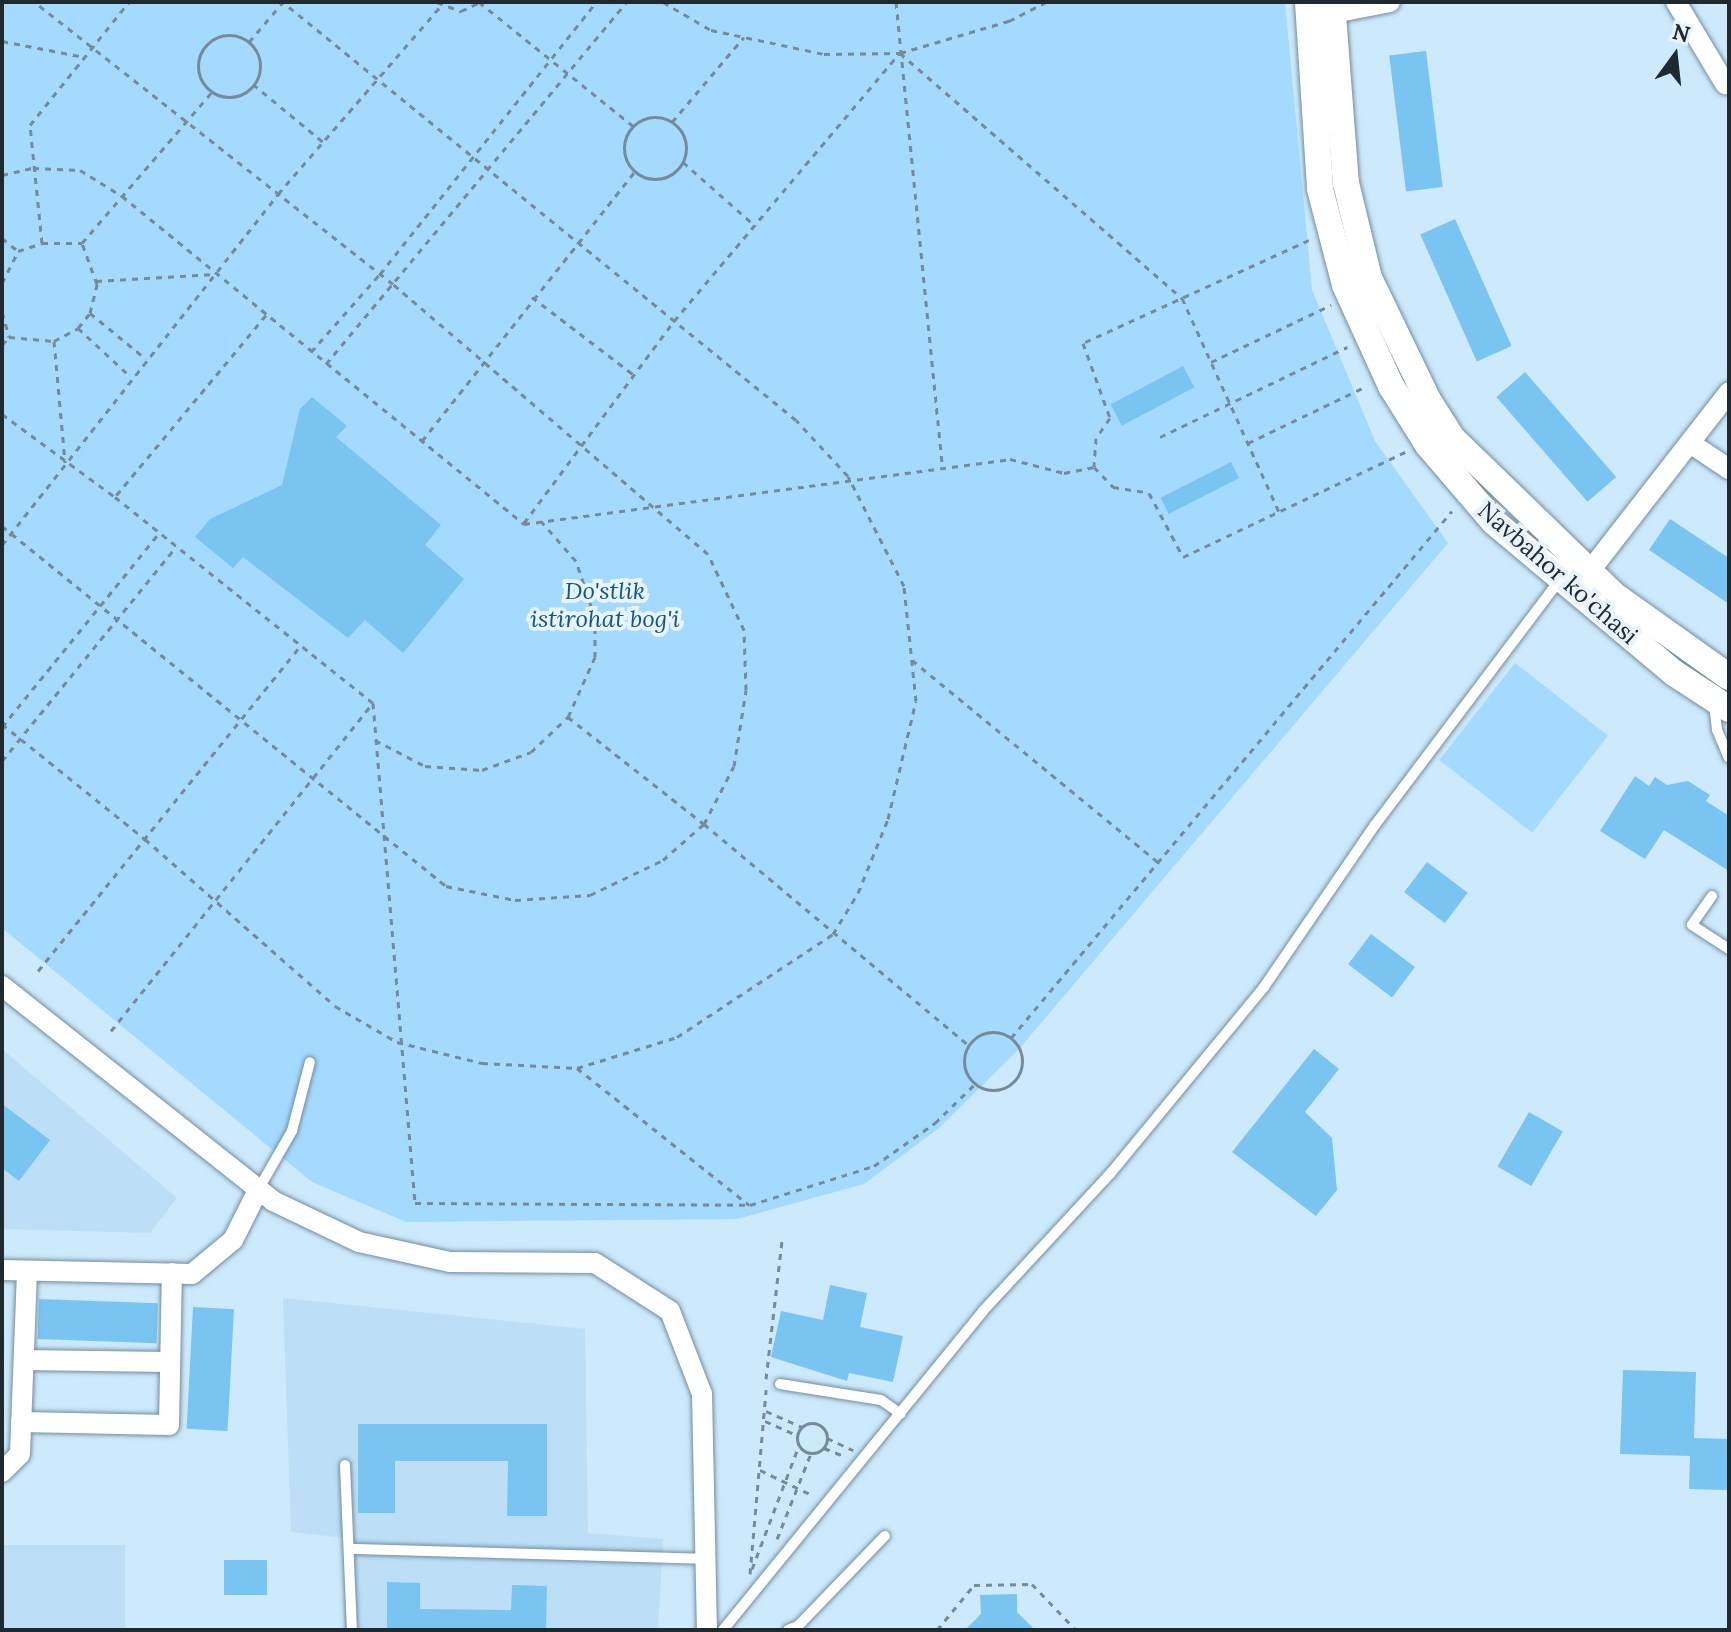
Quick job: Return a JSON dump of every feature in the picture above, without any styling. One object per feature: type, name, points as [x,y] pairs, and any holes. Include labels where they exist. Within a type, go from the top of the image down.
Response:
[{"type":"street","name":"Navbahor ko'chasi","points":[[1308,2],[1320,189],[1345,285],[1364,332],[1428,445],[1494,522],[1559,581],[1607,604],[1729,677]]},
{"type":"street","points":[[1332,7],[1390,2]]},
{"type":"street","points":[[1676,2],[1725,84]]},
{"type":"street","name":"Navbahor ko'chasi","points":[[1332,7],[1346,183],[1369,278],[1401,349],[1452,438],[1589,572],[1607,604],[1721,704]]},
{"type":"street","points":[[1589,572],[1729,392]]},
{"type":"street","points":[[1690,443],[1729,469]]},
{"type":"street","points":[[2,986],[258,1190],[359,1242],[450,1262],[595,1263],[670,1311],[702,1394],[709,1559],[707,1630]]},
{"type":"street","points":[[2,1270],[192,1274],[233,1240],[258,1190]]},
{"type":"street","points":[[2,1472],[20,1454],[27,1271]]},
{"type":"street","points":[[21,1422],[169,1425],[167,1362],[172,1273]]},
{"type":"street","points":[[24,1360],[167,1362]]},
{"type":"lane","points":[[723,1630],[983,1311],[1110,1174],[1264,987],[1375,825],[1559,581]]},
{"type":"lane","points":[[1721,704],[1717,730],[1729,758]]},
{"type":"lane","points":[[1712,896],[1692,925],[1729,949]]},
{"type":"lane","points":[[258,1190],[292,1131],[310,1062]]},
{"type":"lane","points":[[780,1384],[881,1400],[901,1414]]},
{"type":"lane","points":[[345,1465],[352,1549],[352,1630]]},
{"type":"lane","points":[[788,1630],[798,1626],[885,1536]]},
{"type":"lane","points":[[352,1549],[709,1559]]},
{"type":"path","points":[[2,526],[239,718],[380,838],[446,886],[515,900],[590,895],[663,860],[704,824],[734,766],[746,690],[744,630],[708,554],[657,506],[393,284],[34,2]]},
{"type":"path","points":[[42,243],[30,125],[129,2]]},
{"type":"path","points":[[159,533],[98,604],[3,726],[145,839],[335,1006],[397,1042],[482,1063],[577,1068],[677,1037],[833,934],[858,893],[888,819],[916,701],[904,586],[848,476],[796,420],[283,2],[249,42]]},
{"type":"path","points":[[2,545],[278,194],[439,4],[461,11],[480,2],[633,126]]},
{"type":"path","points":[[311,352],[380,274],[596,2]]},
{"type":"path","points":[[326,364],[627,2]]},
{"type":"path","points":[[663,2],[711,30],[824,54],[900,53],[1009,21],[1046,2]]},
{"type":"path","points":[[896,2],[942,466]]},
{"type":"path","points":[[220,36],[249,42],[259,60],[253,84],[231,97],[212,92],[199,76],[203,48],[220,36]]},
{"type":"path","points":[[672,122],[744,37]]},
{"type":"path","points":[[2,41],[85,57]]},
{"type":"path","points":[[524,524],[674,321],[753,223],[900,53]]},
{"type":"path","points":[[900,53],[1182,298],[1279,512]]},
{"type":"path","points":[[253,84],[323,142]]},
{"type":"path","points":[[2,283],[4,271],[18,251],[42,243],[82,243],[212,92]]},
{"type":"path","points":[[646,118],[672,122],[686,142],[683,162],[658,179],[635,171],[624,148],[633,126],[646,118]]},
{"type":"path","points":[[683,162],[753,223]]},
{"type":"path","points":[[2,175],[33,168],[80,170],[122,196],[524,524],[848,476],[1010,459],[1064,473],[1094,467]]},
{"type":"path","points":[[421,441],[532,297],[635,171]]},
{"type":"path","points":[[2,238],[18,251]]},
{"type":"path","points":[[1312,238],[1083,343],[1110,418],[1096,438],[1094,467],[1113,487],[1149,493],[1183,557],[1409,450]]},
{"type":"path","points":[[9,337],[54,341],[78,328],[90,313],[96,281],[82,243]]},
{"type":"path","points":[[96,281],[215,274]]},
{"type":"path","points":[[532,297],[634,375]]},
{"type":"path","points":[[1211,362],[1333,304]]},
{"type":"path","points":[[2,312],[9,337]]},
{"type":"path","points":[[90,313],[147,360]]},
{"type":"path","points":[[115,497],[266,315]]},
{"type":"path","points":[[78,328],[132,378]]},
{"type":"path","points":[[2,345],[9,337]]},
{"type":"path","points":[[54,341],[65,463]]},
{"type":"path","points":[[1160,437],[1347,347]]},
{"type":"path","points":[[1248,443],[1370,385]]},
{"type":"path","points":[[2,414],[115,497],[373,703],[380,838],[397,1042],[415,1203],[750,1205],[874,1166],[935,1123],[975,1084]]},
{"type":"path","points":[[1011,1038],[1452,511]]},
{"type":"path","points":[[375,740],[425,766],[482,770],[531,752],[568,717],[595,657],[595,618],[576,561],[541,521]]},
{"type":"path","points":[[2,761],[114,617],[176,546]]},
{"type":"path","points":[[38,971],[300,646]]},
{"type":"path","points":[[912,660],[1158,862]]},
{"type":"path","points":[[111,1031],[314,781],[373,703]]},
{"type":"path","points":[[568,717],[704,824],[968,1045]]},
{"type":"path","points":[[983,1033],[1011,1038],[1023,1063],[1016,1080],[999,1090],[975,1084],[964,1064],[968,1045],[983,1033]]},
{"type":"path","points":[[577,1068],[750,1205]]},
{"type":"path","points":[[753,1587],[750,1576],[766,1411],[766,1363],[782,1240]]},
{"type":"path","points":[[766,1411],[802,1427],[816,1423],[827,1438],[859,1452],[845,1470]]},
{"type":"path","points":[[765,1421],[797,1435]]},
{"type":"path","points":[[750,1576],[799,1445],[797,1435],[802,1427]]},
{"type":"path","points":[[824,1448],[827,1438]]},
{"type":"path","points":[[799,1445],[811,1453]]},
{"type":"path","points":[[775,1544],[811,1453],[824,1448],[853,1459]]},
{"type":"path","points":[[760,1470],[821,1500]]},
{"type":"path","points":[[937,1630],[974,1585],[1032,1584],[1076,1630]]},
{"type":"shaded area","points":[[2,1049],[177,1198],[150,1233],[2,1229]]},
{"type":"shaded area","points":[[283,1298],[585,1329],[588,1533],[663,1539],[658,1630],[344,1630],[345,1538],[291,1532]]},
{"type":"shaded area","points":[[2,1545],[125,1545],[125,1630],[2,1630]]},
{"type":"green space","name":"Do'stlik istirohat bog'i","points":[[2,2],[1285,2],[1312,290],[1375,441],[1448,543],[1019,1049],[939,1128],[864,1184],[737,1219],[406,1222],[312,1182],[2,928]]},
{"type":"green space","points":[[1515,663],[1608,736],[1532,833],[1439,760]]},
{"type":"building","points":[[1426,51],[1443,187],[1406,191],[1389,56]]},
{"type":"building","points":[[1455,219],[1512,346],[1477,361],[1420,234]]},
{"type":"building","points":[[1183,366],[1194,387],[1122,426],[1111,404]]},
{"type":"building","points":[[1525,372],[1616,477],[1588,502],[1496,397]]},
{"type":"building","points":[[312,397],[347,426],[336,437],[441,525],[425,545],[464,579],[403,653],[365,620],[348,638],[243,557],[233,568],[195,537],[210,519],[282,485],[300,409]]},
{"type":"building","points":[[1231,462],[1239,478],[1169,514],[1161,498]]},
{"type":"building","points":[[1670,519],[1729,558],[1729,604],[1649,550]]},
{"type":"building","points":[[1635,776],[1649,786],[1655,777],[1667,785],[1688,781],[1710,795],[1706,801],[1729,816],[1729,871],[1664,830],[1645,859],[1600,831]]},
{"type":"building","points":[[1427,862],[1468,893],[1445,923],[1404,892]]},
{"type":"building","points":[[1371,934],[1415,967],[1392,997],[1348,964]]},
{"type":"building","points":[[1314,1049],[1339,1069],[1305,1112],[1332,1138],[1337,1190],[1316,1216],[1232,1152]]},
{"type":"building","points":[[2,1104],[50,1140],[19,1181],[2,1168]]},
{"type":"building","points":[[1529,1112],[1563,1132],[1531,1186],[1498,1167]]},
{"type":"building","points":[[830,1285],[867,1293],[860,1327],[903,1336],[893,1382],[849,1373],[847,1381],[771,1357],[781,1311],[823,1320]]},
{"type":"building","points":[[39,1299],[158,1303],[157,1343],[38,1339]]},
{"type":"building","points":[[193,1307],[234,1309],[228,1431],[187,1429]]},
{"type":"building","points":[[1623,1370],[1696,1372],[1694,1438],[1729,1439],[1729,1490],[1689,1489],[1690,1456],[1620,1454]]},
{"type":"building","points":[[358,1424],[547,1424],[547,1516],[507,1516],[508,1461],[395,1461],[395,1513],[358,1513]]},
{"type":"building","points":[[224,1560],[267,1560],[267,1595],[224,1595]]},
{"type":"building","points":[[387,1582],[420,1583],[420,1609],[511,1610],[512,1585],[547,1586],[546,1630],[387,1630]]},
{"type":"building","points":[[1017,1594],[1017,1612],[1035,1630],[965,1630],[981,1614],[980,1595]]}]
